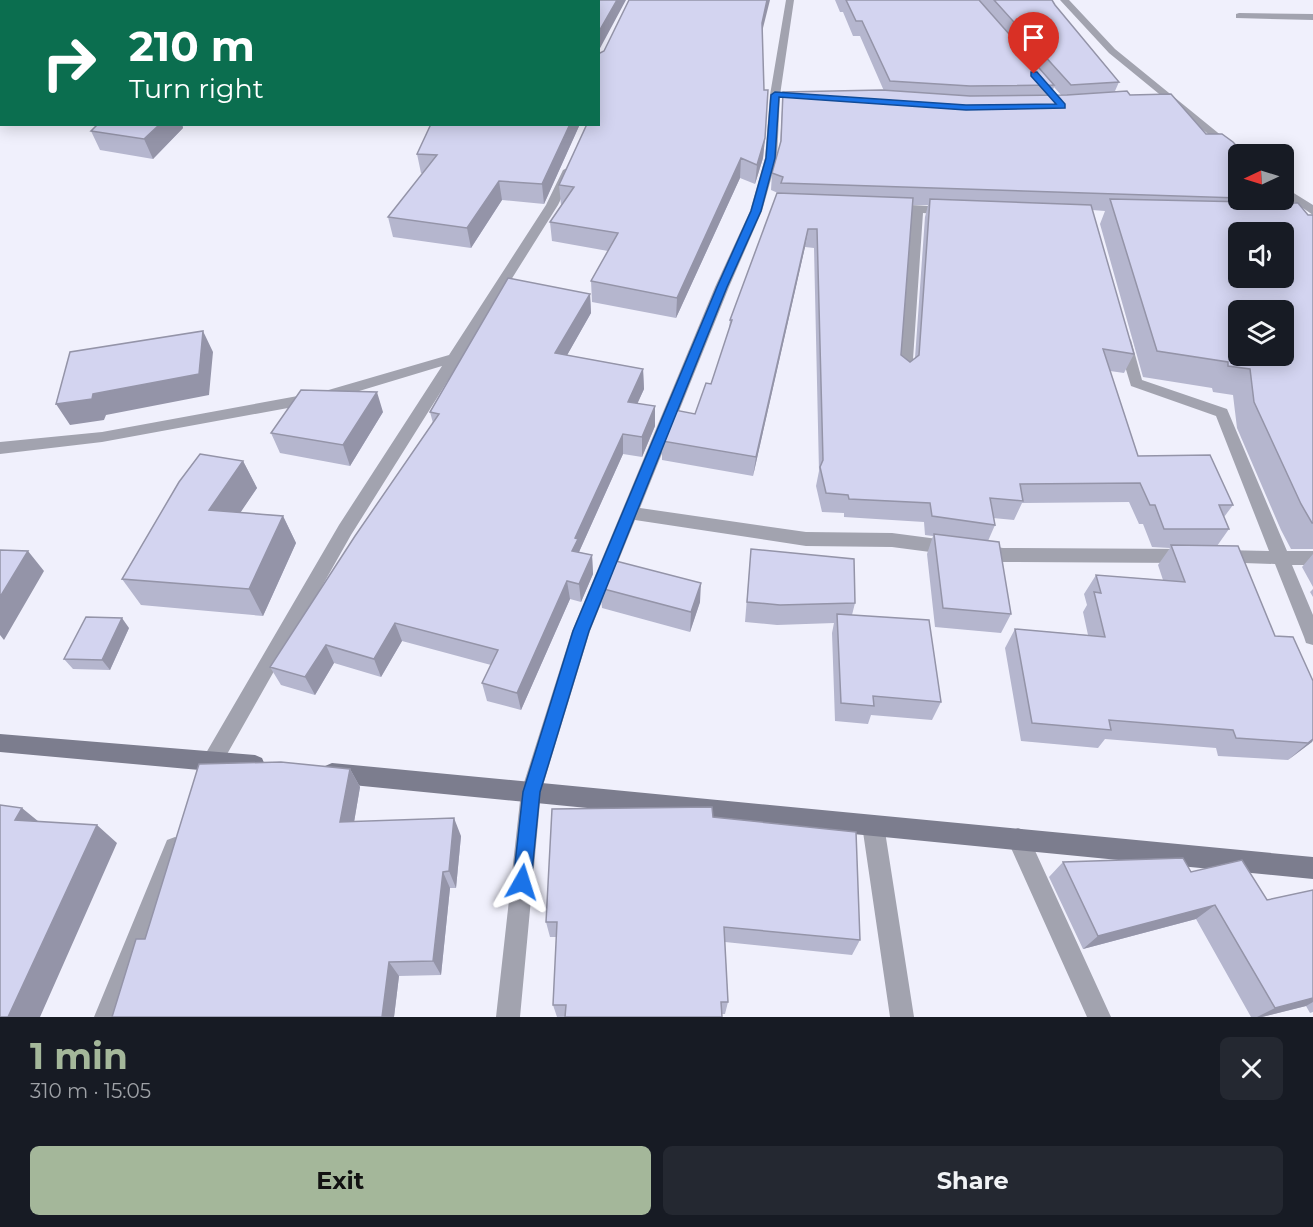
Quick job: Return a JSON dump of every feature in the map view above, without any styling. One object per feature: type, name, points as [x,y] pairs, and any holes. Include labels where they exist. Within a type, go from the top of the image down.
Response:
[{"type":"main road","points":[[0,743],[270,767]]},
{"type":"main road","points":[[318,771],[1313,868]]},
{"type":"street","points":[[508,1017],[531,792],[581,631],[629,513],[763,205],[781,95],[790,0]]},
{"type":"street","points":[[1064,0],[1112,51],[1228,145]]},
{"type":"street","points":[[1239,16],[1313,17]]},
{"type":"street","points":[[1157,99],[1169,98]]},
{"type":"street","points":[[198,793],[211,761],[345,530],[552,205],[576,156]]},
{"type":"street","points":[[1294,198],[1313,212]]},
{"type":"street","points":[[874,208],[963,212]]},
{"type":"street","points":[[905,374],[917,210]]},
{"type":"street","points":[[1121,328],[1136,383],[1222,413],[1313,637]]},
{"type":"street","points":[[0,448],[102,436],[326,396],[454,358]]},
{"type":"street","points":[[629,513],[806,539],[892,540],[1003,555],[1313,558]]},
{"type":"street","points":[[106,1017],[184,825]]},
{"type":"street","points":[[873,825],[902,1017]]},
{"type":"street","points":[[1018,839],[1099,1017]]},
{"type":"building","points":[[600,0],[617,0],[600,30]]},
{"type":"building","points":[[629,0],[767,0],[762,23],[764,90],[768,90],[765,138],[757,165],[741,158],[677,298],[591,281],[618,233],[550,222],[574,187],[559,185],[586,126],[600,126],[600,53],[604,51]]},
{"type":"building","points":[[846,0],[979,0],[1054,85],[970,86],[890,81],[862,21],[856,21]]},
{"type":"building","points":[[994,0],[1052,0],[1119,82],[1071,85]]},
{"type":"building","points":[[882,90],[970,96],[1067,95],[1127,91],[1130,95],[1171,94],[1206,134],[1222,134],[1235,144],[1228,144],[1228,198],[781,183],[783,177],[772,173],[781,141],[783,92]]},
{"type":"building","points":[[96,126],[158,126],[144,139],[91,131]]},
{"type":"building","points":[[430,126],[569,126],[542,184],[499,181],[467,228],[388,217],[437,155],[417,154]]},
{"type":"building","points":[[777,193],[913,198],[901,355],[910,362],[919,355],[930,199],[1091,205],[1134,354],[1103,349],[1138,456],[1210,455],[1233,505],[1219,505],[1229,529],[1164,529],[1155,505],[1150,505],[1140,483],[1020,484],[1023,501],[990,498],[995,525],[932,516],[930,503],[849,499],[848,495],[826,493],[820,467],[823,460],[817,229],[808,229],[756,457],[662,441],[675,410],[695,414],[706,383],[711,384],[732,320],[730,320]]},
{"type":"building","points":[[1110,199],[1228,202],[1228,210],[1294,210],[1294,203],[1298,203],[1308,215],[1313,215],[1313,523],[1301,504],[1254,402],[1250,369],[1228,366],[1294,366],[1294,300],[1228,300],[1228,362],[1157,351]]},
{"type":"building","points":[[508,278],[590,294],[555,353],[643,369],[628,402],[655,406],[642,437],[623,434],[575,538],[578,539],[572,551],[592,555],[579,584],[567,581],[517,693],[482,683],[498,650],[395,623],[374,659],[326,645],[305,677],[270,667],[355,536],[439,414],[430,412]]},
{"type":"building","points":[[203,331],[199,374],[93,394],[92,399],[56,404],[70,352]]},
{"type":"building","points":[[301,390],[377,392],[343,445],[271,433]]},
{"type":"building","points":[[200,454],[243,461],[209,510],[283,516],[249,589],[122,579],[179,482]]},
{"type":"building","points":[[934,534],[999,542],[1011,614],[943,608]]},
{"type":"building","points":[[1171,545],[1238,546],[1275,636],[1293,637],[1313,681],[1313,739],[1308,743],[1236,738],[1233,730],[1109,720],[1111,730],[1032,723],[1015,629],[1105,637],[1094,592],[1101,593],[1096,575],[1185,582]]},
{"type":"building","points":[[751,549],[854,559],[855,603],[780,605],[747,602]]},
{"type":"building","points":[[0,550],[28,551],[0,597]]},
{"type":"building","points":[[612,560],[701,583],[691,612],[600,588]]},
{"type":"building","points":[[837,614],[929,620],[941,702],[873,696],[874,706],[841,703]]},
{"type":"building","points":[[86,617],[122,618],[102,660],[64,659]]},
{"type":"building","points":[[281,762],[350,769],[340,822],[454,818],[449,871],[443,872],[433,961],[389,962],[382,1017],[112,1017],[136,939],[145,939],[199,764]]},
{"type":"building","points":[[0,805],[22,808],[15,820],[97,825],[8,1017],[0,1017]]},
{"type":"building","points":[[712,807],[713,817],[856,832],[860,940],[724,927],[728,1002],[721,1002],[722,1017],[565,1017],[566,1005],[553,1005],[557,922],[546,922],[552,809]]},
{"type":"building","points":[[1183,858],[1191,872],[1242,860],[1267,900],[1313,890],[1313,998],[1275,1008],[1215,905],[1098,936],[1063,862]]},
{"type":"route","points":[[522,882],[531,792],[581,631],[722,287],[756,211],[771,158],[775,95],[966,108],[1062,106],[1034,74]]}]
